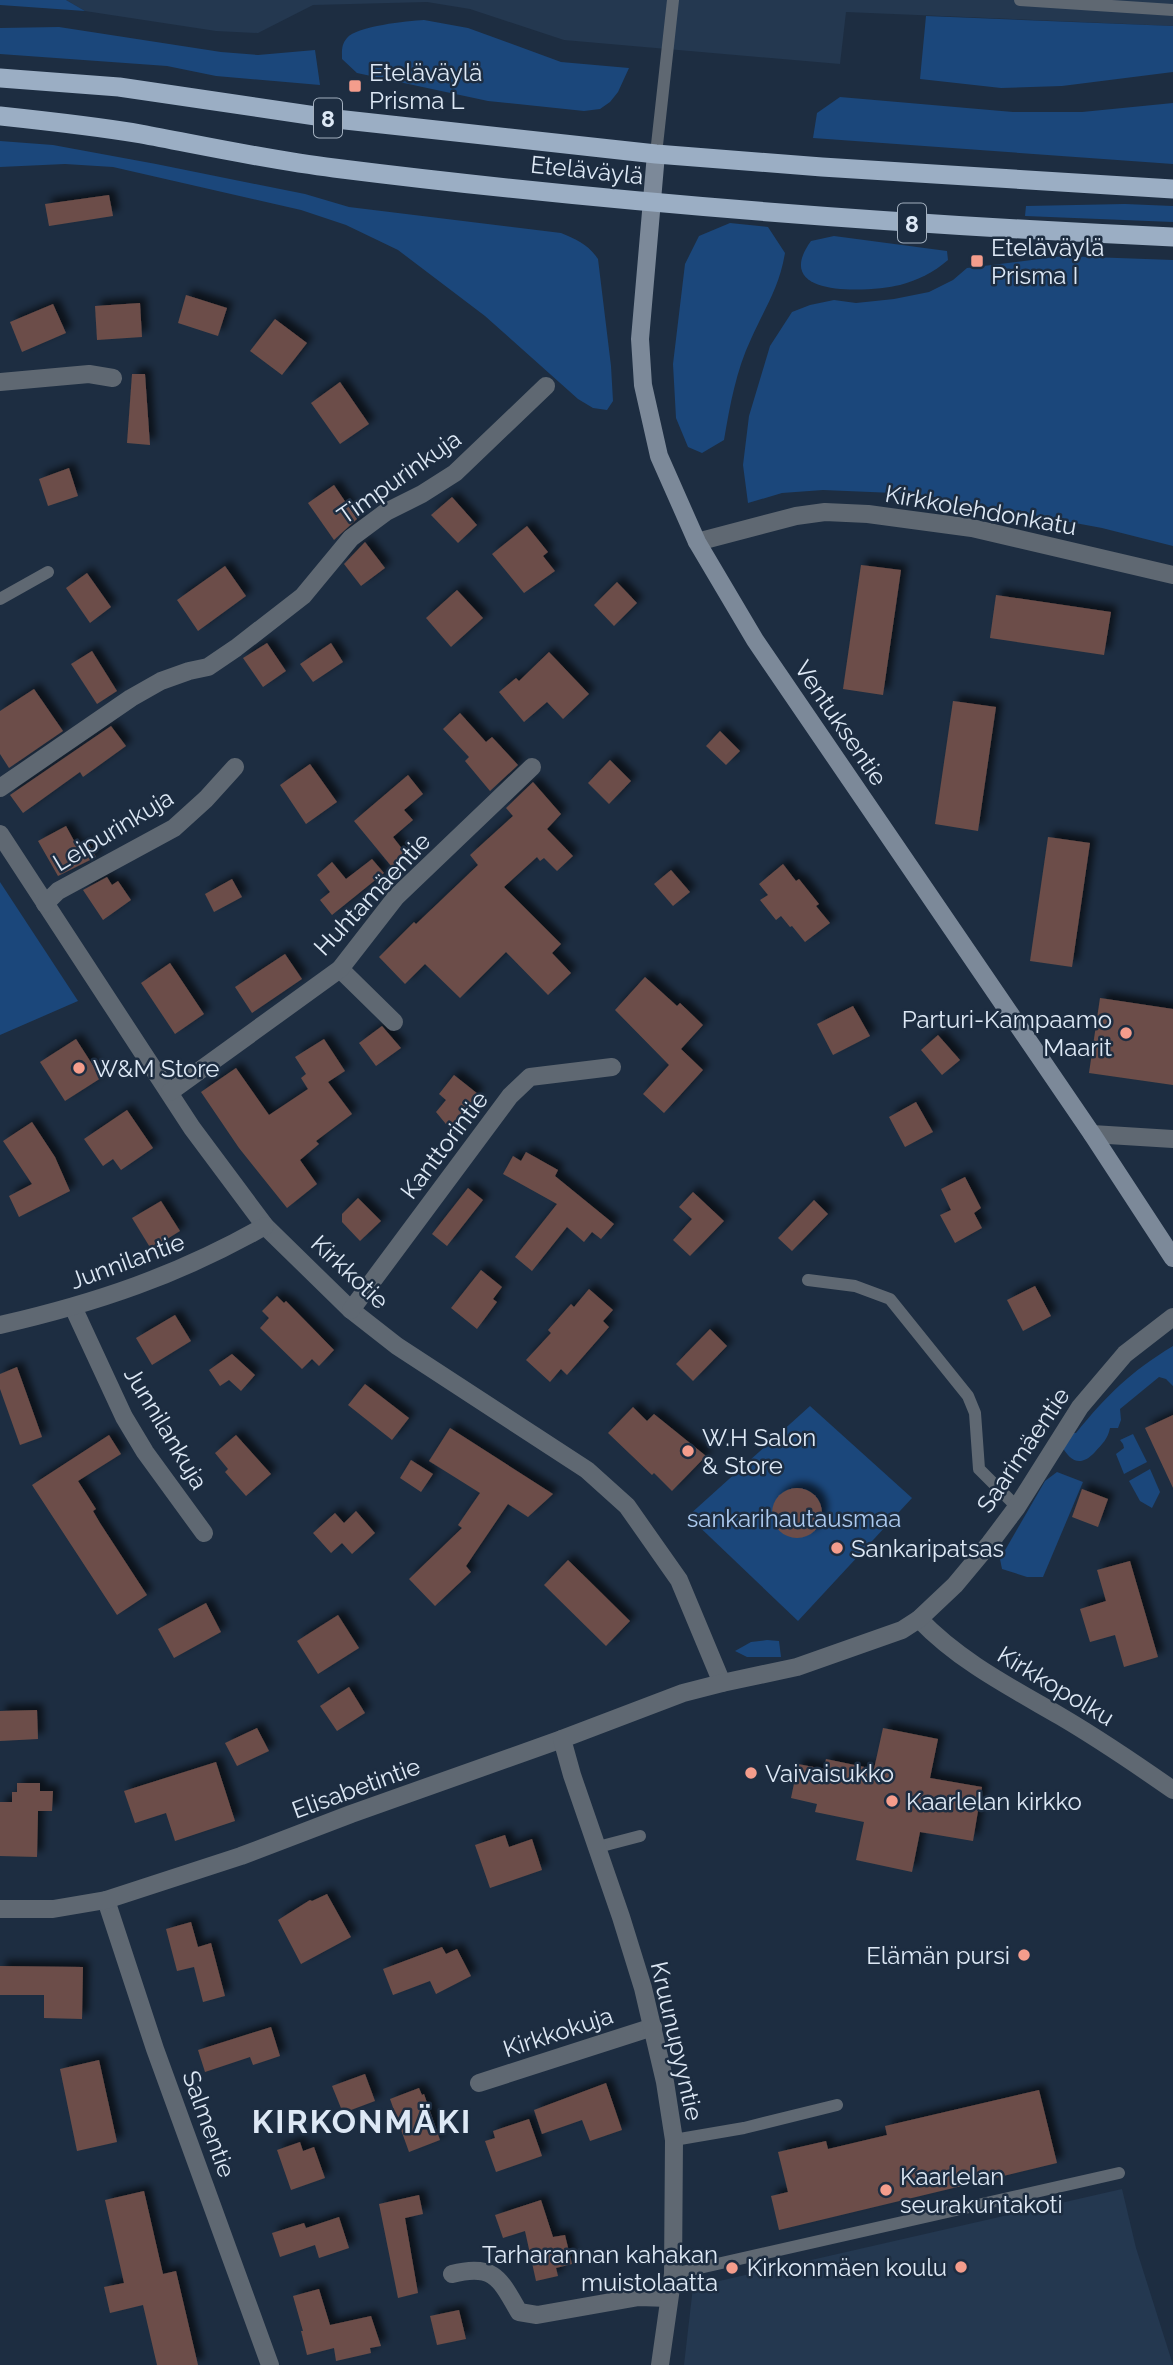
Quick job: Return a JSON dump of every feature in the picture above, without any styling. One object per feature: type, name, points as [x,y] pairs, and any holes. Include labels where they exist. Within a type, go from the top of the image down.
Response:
[{"type":"highway","name":"Eteläväylä","points":[[0,78],[108,86],[335,119],[656,154],[1173,189]]},
{"type":"highway","name":"Eteläväylä","points":[[0,116],[140,134],[262,158],[333,168],[652,202],[965,227],[1173,237]]},
{"type":"main road","name":"Ventuksentie","points":[[656,154],[640,339],[643,385],[659,456],[697,542],[755,640],[1092,1134],[1173,1258]]},
{"type":"street","points":[[0,382],[89,374],[113,379]]},
{"type":"street","name":"Timpurinkuja","points":[[0,788],[131,698],[161,681],[189,670],[208,667],[236,648],[303,596],[351,538],[386,512],[455,473],[546,386]]},
{"type":"street","name":"Kirkkolehdonkatu","points":[[697,542],[796,516],[825,512],[868,514],[972,528],[1173,575]]},
{"type":"street","name":"Leipurinkuja","points":[[45,904],[58,891],[174,828],[206,800],[235,767]]},
{"type":"street","name":"Huhtamäentie","points":[[170,1092],[340,969],[396,897],[532,767]]},
{"type":"street","name":"Kirkkotie","points":[[0,834],[192,1128],[265,1226],[351,1310],[397,1346],[577,1464],[627,1506],[679,1580],[722,1682]]},
{"type":"street","points":[[340,969],[394,1022]]},
{"type":"street","name":"Kanttorintie","points":[[351,1310],[510,1096],[530,1077],[612,1068]]},
{"type":"street","points":[[1092,1134],[1173,1139]]},
{"type":"street","name":"Junnilantie","points":[[0,1325],[110,1297],[168,1275],[265,1226]]},
{"type":"street","name":"Junnilankuja","points":[[72,1307],[124,1417],[145,1452],[204,1533]]},
{"type":"street","name":"Saarimäentie","points":[[722,1682],[797,1667],[902,1630],[919,1619],[955,1585],[1017,1507],[1080,1407],[1125,1354],[1173,1317]]},
{"type":"street","name":"Kirkkopolku","points":[[919,1619],[938,1639],[971,1664],[1100,1741],[1173,1790]]},
{"type":"street","name":"Elisabetintie","points":[[0,1909],[53,1909],[106,1900],[241,1856],[683,1693],[722,1682]]},
{"type":"street","name":"Kruunupyyntie","points":[[562,1739],[621,1917],[653,2027],[665,2082],[674,2140],[673,2274],[660,2365]]},
{"type":"street","name":"Salmentie","points":[[106,1900],[155,2049],[270,2365]]},
{"type":"street","name":"Kirkkokuja","points":[[479,2083],[653,2027]]},
{"type":"street","points":[[452,2274],[468,2270],[486,2271],[496,2276],[519,2312],[537,2315],[639,2297],[669,2298]]},
{"type":"lane","points":[[656,154],[673,0]]},
{"type":"lane","points":[[1020,0],[1173,10]]},
{"type":"lane","points":[[0,599],[48,572]]},
{"type":"lane","points":[[808,1280],[855,1286],[890,1299],[968,1396],[975,1413],[979,1469],[1017,1507]]},
{"type":"lane","points":[[598,1847],[640,1836]]},
{"type":"lane","points":[[674,2140],[744,2128],[837,2105]]},
{"type":"lane","points":[[673,2274],[1119,2173]]},
{"type":"shaded area","points":[[66,0],[1173,0],[1173,26],[846,12],[840,64],[564,40],[470,9],[427,2],[313,5],[258,33],[216,31],[85,11]]},
{"type":"shaded area","name":"Kirkonmäen koulu","points":[[1122,2189],[1136,2248],[1173,2365],[684,2365],[693,2287]]},
{"type":"green space","points":[[0,0],[66,0],[85,11],[0,5]]},
{"type":"green space","points":[[926,16],[1173,26],[1173,72],[1062,86],[1001,88],[920,79]]},
{"type":"green space","points":[[424,20],[468,28],[561,62],[629,68],[618,92],[610,102],[600,109],[584,111],[488,101],[357,73],[342,59],[344,43],[352,34],[383,25]]},
{"type":"green space","points":[[59,27],[221,52],[258,55],[315,50],[320,85],[216,76],[167,66],[0,54],[0,28]]},
{"type":"green space","points":[[840,97],[1013,112],[1082,112],[1173,103],[1173,164],[813,138],[817,113]]},
{"type":"green space","points":[[0,141],[53,145],[156,164],[305,194],[349,207],[561,233],[586,246],[598,259],[613,401],[607,410],[593,408],[578,399],[485,316],[398,250],[346,225],[301,210],[113,167],[65,164],[0,167]]},
{"type":"green space","points":[[1026,206],[1173,206],[1173,222],[1025,216]]},
{"type":"green space","points":[[730,223],[768,227],[785,253],[775,288],[741,363],[724,440],[702,453],[688,447],[676,418],[673,364],[685,264],[699,236]]},
{"type":"green space","points":[[834,236],[947,251],[948,260],[925,276],[900,285],[868,289],[828,287],[813,282],[803,273],[802,260],[811,241]]},
{"type":"green space","points":[[1063,256],[1173,260],[1173,546],[1102,528],[918,494],[823,490],[782,493],[748,503],[743,465],[749,416],[770,346],[792,312],[834,300],[856,303],[929,292],[953,280],[967,268]]},
{"type":"green space","points":[[0,882],[78,1001],[0,1035]]},
{"type":"green space","points":[[1173,1346],[1173,1386],[1166,1379],[1159,1377],[1120,1409],[1121,1420],[1118,1428],[1110,1428],[1104,1441],[1090,1457],[1080,1461],[1068,1455],[1061,1445],[1070,1433],[1076,1433],[1098,1407],[1132,1375]]},
{"type":"green space","name":"sankarihautausmaa","points":[[810,1406],[912,1498],[798,1621],[688,1516]]},
{"type":"green space","points":[[1133,1434],[1147,1462],[1124,1474],[1116,1454],[1124,1448],[1120,1440]]},
{"type":"green space","points":[[1150,1469],[1160,1492],[1152,1508],[1140,1501],[1129,1481]]},
{"type":"green space","points":[[1057,1472],[1083,1482],[1043,1577],[1027,1577],[1002,1569],[1000,1559],[1045,1481]]},
{"type":"green space","points":[[779,1641],[781,1657],[747,1657],[735,1651],[751,1642]]},
{"type":"building","points":[[109,195],[113,216],[49,226],[45,204]]},
{"type":"building","points":[[186,295],[227,308],[218,336],[178,323]]},
{"type":"building","points":[[140,303],[142,337],[97,340],[95,306]]},
{"type":"building","points":[[53,304],[66,333],[22,352],[10,322]]},
{"type":"building","points":[[275,319],[307,343],[282,375],[250,351]]},
{"type":"building","points":[[132,374],[145,374],[150,445],[127,443]]},
{"type":"building","points":[[340,382],[369,424],[340,444],[311,403]]},
{"type":"building","points":[[69,468],[78,496],[48,506],[39,479]]},
{"type":"building","points":[[334,485],[357,519],[334,540],[308,503]]},
{"type":"building","points":[[452,497],[477,525],[458,543],[431,515]]},
{"type":"building","points":[[527,526],[548,552],[543,556],[555,571],[524,593],[492,554]]},
{"type":"building","points":[[365,542],[385,568],[361,586],[344,564]]},
{"type":"building","points":[[861,565],[901,570],[883,695],[843,689]]},
{"type":"building","points":[[225,566],[246,596],[198,631],[177,600]]},
{"type":"building","points":[[87,573],[111,607],[90,623],[66,588]]},
{"type":"building","points":[[617,582],[637,603],[614,626],[594,605]]},
{"type":"building","points":[[457,590],[483,618],[451,647],[426,618]]},
{"type":"building","points":[[996,595],[1111,612],[1104,655],[990,638]]},
{"type":"building","points":[[267,643],[286,671],[263,687],[243,658]]},
{"type":"building","points":[[331,643],[343,662],[313,682],[300,664]]},
{"type":"building","points":[[92,651],[117,691],[97,704],[71,664]]},
{"type":"building","points":[[549,652],[589,694],[563,719],[547,702],[524,722],[499,692],[516,678],[519,681]]},
{"type":"building","points":[[34,689],[63,731],[9,768],[0,754],[0,711]]},
{"type":"building","points":[[953,701],[996,707],[978,831],[935,824]]},
{"type":"building","points":[[460,713],[486,742],[492,737],[518,765],[490,791],[465,761],[469,757],[443,729]]},
{"type":"building","points":[[111,726],[126,746],[83,777],[80,772],[23,813],[10,795]]},
{"type":"building","points":[[720,731],[740,751],[726,765],[706,746]]},
{"type":"building","points":[[610,760],[631,781],[609,804],[588,783]]},
{"type":"building","points":[[310,764],[337,802],[306,824],[280,785]]},
{"type":"building","points":[[408,775],[423,794],[404,810],[413,820],[393,837],[407,855],[392,867],[354,821]]},
{"type":"building","points":[[533,782],[561,814],[547,829],[573,856],[557,871],[544,858],[540,861],[537,857],[504,887],[561,944],[552,953],[571,973],[548,995],[506,952],[460,998],[425,964],[405,984],[379,957],[478,865],[470,855],[513,816],[506,808]]},
{"type":"building","points":[[66,826],[78,848],[88,843],[96,857],[58,876],[38,841]]},
{"type":"building","points":[[1048,837],[1090,843],[1072,967],[1030,961]]},
{"type":"building","points":[[372,859],[384,873],[332,915],[320,900],[330,892],[317,875],[332,862],[346,879]]},
{"type":"building","points":[[783,864],[819,904],[816,906],[830,923],[805,942],[781,916],[776,920],[760,900],[768,895],[759,884]]},
{"type":"building","points":[[671,870],[690,892],[673,906],[654,884]]},
{"type":"building","points":[[107,877],[112,885],[118,881],[131,900],[103,920],[83,890]]},
{"type":"building","points":[[232,879],[242,897],[214,912],[205,894]]},
{"type":"building","points":[[285,954],[302,979],[252,1013],[235,987]]},
{"type":"building","points":[[170,963],[204,1014],[175,1034],[141,983]]},
{"type":"building","points":[[645,977],[677,1006],[680,1003],[703,1025],[681,1049],[703,1070],[664,1113],[643,1094],[669,1065],[615,1010]]},
{"type":"building","points":[[1100,998],[1173,1009],[1173,1085],[1089,1073]]},
{"type":"building","points":[[853,1006],[870,1036],[833,1055],[817,1024]]},
{"type":"building","points":[[382,1026],[401,1048],[376,1066],[359,1043]]},
{"type":"building","points":[[938,1035],[960,1060],[942,1075],[921,1050]]},
{"type":"building","points":[[76,1039],[101,1078],[65,1101],[40,1062]]},
{"type":"building","points":[[324,1039],[345,1071],[328,1082],[352,1114],[316,1141],[319,1144],[300,1160],[317,1184],[287,1208],[239,1148],[201,1092],[236,1068],[269,1115],[308,1089],[301,1078],[306,1074],[295,1057]]},
{"type":"building","points":[[454,1075],[478,1094],[450,1129],[436,1112],[446,1100],[439,1094]]},
{"type":"building","points":[[916,1102],[933,1132],[905,1147],[889,1117]]},
{"type":"building","points":[[127,1110],[153,1148],[121,1170],[113,1159],[103,1166],[84,1139]]},
{"type":"building","points":[[32,1122],[55,1157],[70,1191],[19,1217],[9,1196],[32,1184],[3,1141]]},
{"type":"building","points":[[526,1152],[558,1170],[555,1176],[614,1224],[601,1239],[592,1232],[584,1242],[567,1227],[532,1271],[515,1257],[557,1204],[503,1174],[513,1156],[521,1161]]},
{"type":"building","points":[[965,1177],[981,1208],[974,1213],[982,1228],[955,1243],[940,1215],[951,1210],[941,1189]]},
{"type":"building","points":[[468,1188],[483,1200],[447,1246],[432,1234]]},
{"type":"building","points":[[693,1192],[724,1221],[690,1256],[673,1240],[692,1219],[679,1207]]},
{"type":"building","points":[[358,1198],[381,1221],[360,1241],[342,1222],[342,1214]]},
{"type":"building","points":[[814,1200],[828,1214],[792,1251],[778,1238]]},
{"type":"building","points":[[161,1201],[180,1231],[151,1249],[132,1218]]},
{"type":"building","points":[[481,1270],[502,1287],[493,1299],[497,1302],[477,1329],[451,1308]]},
{"type":"building","points":[[1035,1286],[1051,1316],[1023,1331],[1007,1300]]},
{"type":"building","points":[[589,1289],[613,1310],[603,1321],[609,1327],[567,1375],[561,1369],[550,1382],[526,1360],[551,1333],[548,1330],[571,1304],[574,1307]]},
{"type":"building","points":[[277,1296],[284,1303],[286,1301],[334,1350],[319,1366],[312,1359],[302,1369],[260,1328],[269,1318],[262,1311]]},
{"type":"building","points":[[175,1315],[191,1341],[152,1365],[136,1338]]},
{"type":"building","points":[[710,1329],[727,1346],[693,1381],[676,1364]]},
{"type":"building","points":[[232,1354],[255,1375],[241,1391],[229,1380],[220,1386],[209,1370]]},
{"type":"building","points":[[17,1367],[42,1437],[20,1445],[0,1389],[0,1374]]},
{"type":"building","points":[[365,1384],[409,1418],[392,1440],[348,1405]]},
{"type":"building","points":[[633,1407],[647,1421],[654,1414],[706,1456],[672,1491],[608,1433]]},
{"type":"building","points":[[1173,1415],[1173,1488],[1145,1428]]},
{"type":"building","points":[[450,1428],[553,1494],[528,1517],[508,1504],[466,1566],[471,1572],[435,1606],[409,1579],[462,1528],[458,1525],[480,1493],[429,1461]]},
{"type":"building","points":[[109,1435],[121,1454],[78,1481],[96,1509],[93,1511],[100,1523],[147,1595],[117,1615],[32,1485]]},
{"type":"building","points":[[236,1435],[271,1474],[246,1496],[225,1472],[228,1469],[215,1453]]},
{"type":"building","points":[[411,1460],[433,1474],[421,1492],[400,1478]]},
{"type":"building","points":[[797,1488],[815,1495],[822,1513],[815,1531],[797,1538],[779,1531],[772,1513],[779,1495]]},
{"type":"building","points":[[1082,1489],[1108,1499],[1098,1527],[1072,1517]]},
{"type":"building","points":[[356,1511],[375,1533],[352,1554],[342,1543],[331,1553],[313,1533],[335,1513],[344,1523]]},
{"type":"building","points":[[568,1560],[630,1621],[606,1646],[544,1585]]},
{"type":"building","points":[[1130,1561],[1158,1657],[1124,1667],[1115,1635],[1090,1642],[1080,1609],[1106,1601],[1097,1570]]},
{"type":"building","points":[[206,1603],[221,1632],[174,1658],[158,1629]]},
{"type":"building","points":[[338,1615],[359,1648],[318,1674],[297,1641]]},
{"type":"building","points":[[349,1687],[365,1713],[337,1731],[320,1706]]},
{"type":"building","points":[[37,1710],[38,1739],[0,1741],[0,1711]]},
{"type":"building","points":[[257,1728],[269,1751],[237,1766],[225,1743]]},
{"type":"building","name":"Kaarlelan kirkko","points":[[883,1728],[938,1739],[930,1778],[982,1787],[973,1841],[920,1832],[912,1872],[856,1860],[864,1822],[815,1812],[817,1804],[791,1798],[798,1764],[824,1769],[826,1759],[874,1769]]},
{"type":"building","points":[[216,1762],[235,1821],[175,1841],[166,1813],[135,1823],[124,1791]]},
{"type":"building","points":[[17,1783],[40,1783],[40,1791],[53,1791],[52,1811],[38,1811],[37,1857],[0,1856],[0,1802],[12,1802],[12,1792],[17,1792]]},
{"type":"building","points":[[505,1835],[509,1847],[532,1839],[542,1870],[490,1888],[475,1845]]},
{"type":"building","points":[[327,1894],[351,1937],[301,1964],[278,1920],[310,1900]]},
{"type":"building","points":[[191,1922],[198,1947],[211,1943],[225,1996],[203,2002],[194,1967],[177,1971],[166,1929]]},
{"type":"building","points":[[442,1947],[446,1954],[457,1949],[471,1976],[436,1994],[430,1981],[393,1995],[383,1969]]},
{"type":"building","points":[[0,1966],[83,1967],[82,2019],[44,2018],[44,1995],[0,1995]]},
{"type":"building","points":[[271,2027],[280,2056],[253,2065],[250,2057],[205,2072],[198,2050]]},
{"type":"building","points":[[99,2060],[117,2142],[77,2151],[60,2069]]},
{"type":"building","points":[[365,2074],[375,2101],[343,2113],[332,2086]]},
{"type":"building","points":[[606,2083],[622,2130],[590,2141],[582,2120],[542,2134],[534,2110]]},
{"type":"building","points":[[419,2088],[422,2095],[424,2094],[440,2140],[409,2152],[390,2099]]},
{"type":"building","name":"Kaarlelan seurakuntakoti","points":[[1039,2090],[1057,2163],[779,2230],[771,2196],[788,2192],[778,2152],[826,2141],[828,2149],[887,2135],[885,2126]]},
{"type":"building","points":[[529,2119],[542,2156],[496,2172],[485,2141],[495,2138],[493,2131]]},
{"type":"building","points":[[300,2142],[303,2151],[314,2147],[325,2178],[291,2190],[277,2150]]},
{"type":"building","points":[[144,2191],[163,2274],[176,2271],[198,2365],[157,2365],[143,2305],[110,2313],[104,2287],[124,2283],[105,2200]]},
{"type":"building","points":[[419,2195],[423,2214],[405,2218],[418,2293],[398,2298],[379,2204]]},
{"type":"building","points":[[541,2200],[553,2237],[565,2235],[572,2264],[556,2268],[558,2276],[536,2281],[525,2231],[503,2238],[495,2215]]},
{"type":"building","points":[[339,2217],[349,2248],[319,2258],[315,2245],[280,2257],[272,2233],[304,2223],[306,2228]]},
{"type":"building","points":[[319,2289],[330,2325],[371,2316],[381,2346],[370,2348],[371,2353],[336,2361],[334,2348],[307,2355],[293,2296]]},
{"type":"building","points":[[459,2310],[466,2339],[437,2345],[430,2316]]},
{"type":"place","name":"Eteläväylä Prisma L","points":[[355,86]]},
{"type":"place","name":"Eteläväylä Prisma I","points":[[977,261]]},
{"type":"place","name":"Parturi-Kampaamo Maarit","points":[[1126,1033]]},
{"type":"place","name":"W&M Store","points":[[79,1068]]},
{"type":"place","name":"W.H Salon & Store","points":[[688,1451]]},
{"type":"place","name":"Sankaripatsas","points":[[837,1548]]},
{"type":"place","name":"Vaivaisukko","points":[[751,1773]]},
{"type":"place","name":"Kaarlelan kirkko","points":[[892,1801]]},
{"type":"place","name":"Elämän pursi","points":[[1024,1955]]},
{"type":"place","name":"Kaarlelan seurakuntakoti","points":[[886,2190]]},
{"type":"place","name":"Kirkonmäen koulu","points":[[961,2267]]},
{"type":"place","name":"Tarharannan kahakan muistolaatta","points":[[732,2268]]},
{"type":"district","name":"KIRKONMÄKI","points":[[362,2121]]}]
